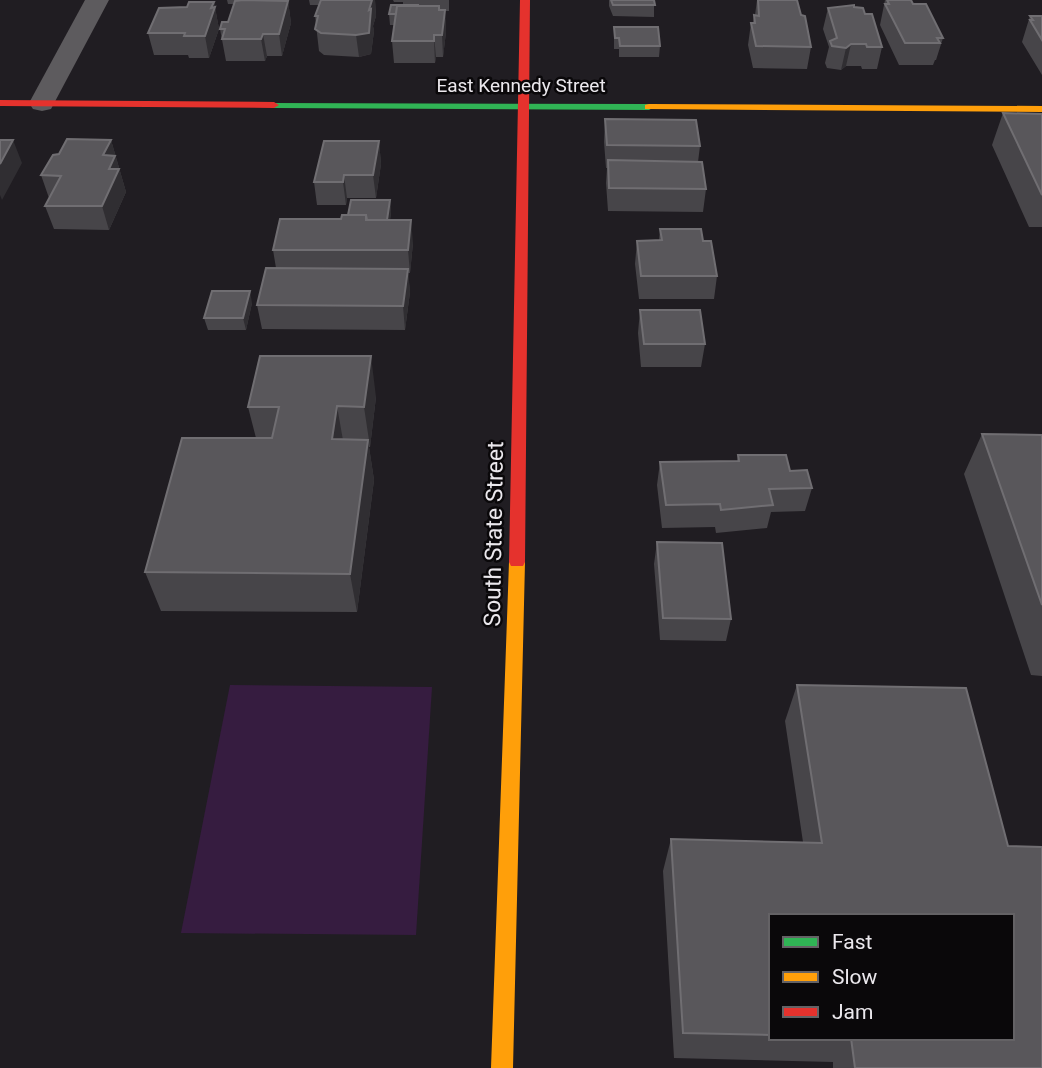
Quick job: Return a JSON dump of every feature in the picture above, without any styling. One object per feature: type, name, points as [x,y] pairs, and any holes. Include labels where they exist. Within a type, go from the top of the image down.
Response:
[{"type":"street","points":[[42,103],[97,0]]},
{"type":"street","name":"South State Street","points":[[502,1068],[515,673],[525,0]]},
{"type":"street","name":"East Kennedy Street","points":[[0,103],[1042,108]]},
{"type":"shaded area","points":[[230,685],[432,687],[416,935],[181,933]]},
{"type":"building","points":[[321,0],[372,0],[369,33],[321,33],[315,29],[318,16],[315,16]]},
{"type":"building","points":[[611,0],[654,0],[655,5],[613,5]]},
{"type":"building","points":[[758,0],[797,0],[801,15],[805,16],[811,47],[756,46],[751,23],[755,23],[754,15],[759,16]]},
{"type":"building","points":[[887,0],[911,0],[913,4],[926,4],[943,38],[937,38],[940,43],[905,43],[885,4],[889,4]]},
{"type":"building","points":[[235,1],[288,1],[279,34],[263,34],[261,39],[222,39],[225,29],[220,29],[222,22],[228,22]]},
{"type":"building","points":[[189,2],[214,2],[211,8],[215,7],[205,36],[148,33],[159,8],[187,7]]},
{"type":"building","points":[[391,5],[418,6],[397,6],[396,14],[389,14]]},
{"type":"building","points":[[854,5],[863,8],[865,14],[872,14],[882,47],[867,47],[866,44],[851,44],[846,48],[832,46],[830,41],[837,38],[828,8]]},
{"type":"building","points":[[397,6],[439,6],[439,10],[445,10],[442,35],[434,35],[434,41],[392,41]]},
{"type":"building","points":[[1030,16],[1042,16],[1042,40],[1030,20],[1033,20]]},
{"type":"building","points":[[614,27],[658,27],[660,46],[620,46],[619,38],[615,38]]},
{"type":"building","points":[[1003,113],[1042,114],[1042,195]]},
{"type":"building","points":[[605,119],[696,120],[700,146],[607,145]]},
{"type":"building","points":[[67,139],[111,140],[103,155],[115,156],[109,169],[119,169],[102,206],[45,206],[61,176],[41,175],[53,155],[59,154]]},
{"type":"building","points":[[0,140],[13,140],[0,164]]},
{"type":"building","points":[[324,141],[379,141],[373,175],[344,175],[343,182],[314,182]]},
{"type":"building","points":[[608,160],[702,162],[706,189],[609,188]]},
{"type":"building","points":[[351,200],[390,200],[387,220],[367,220],[366,215],[348,215]]},
{"type":"building","points":[[342,215],[366,215],[366,220],[411,220],[408,250],[273,250],[280,219],[341,219]]},
{"type":"building","points":[[660,229],[701,229],[703,241],[711,241],[717,276],[641,276],[637,241],[662,240]]},
{"type":"building","points":[[266,268],[408,269],[403,306],[257,305]]},
{"type":"building","points":[[212,291],[250,291],[243,318],[204,318]]},
{"type":"building","points":[[640,310],[700,310],[705,344],[644,344]]},
{"type":"building","points":[[260,356],[371,356],[364,407],[337,406],[332,439],[368,440],[350,574],[145,572],[182,438],[272,438],[279,407],[248,407]]},
{"type":"building","points":[[982,434],[1042,435],[1042,605]]},
{"type":"building","points":[[738,455],[786,455],[790,471],[807,470],[812,488],[769,489],[773,505],[721,510],[720,504],[666,505],[660,462],[739,461]]},
{"type":"building","points":[[657,542],[722,543],[731,619],[663,618]]},
{"type":"building","points":[[797,685],[966,688],[1008,846],[1042,847],[1042,1068],[855,1068],[851,1040],[1014,1040],[1014,914],[769,914],[769,1035],[683,1033],[671,839],[822,843]]},
{"type":"traffic: fast","points":[[274,105],[649,107]]},
{"type":"traffic: slow","points":[[649,107],[1042,109]]},
{"type":"traffic: slow","points":[[502,1068],[517,562]]},
{"type":"traffic: jam","points":[[517,562],[525,0]]},
{"type":"traffic: jam","points":[[0,103],[274,105]]}]
